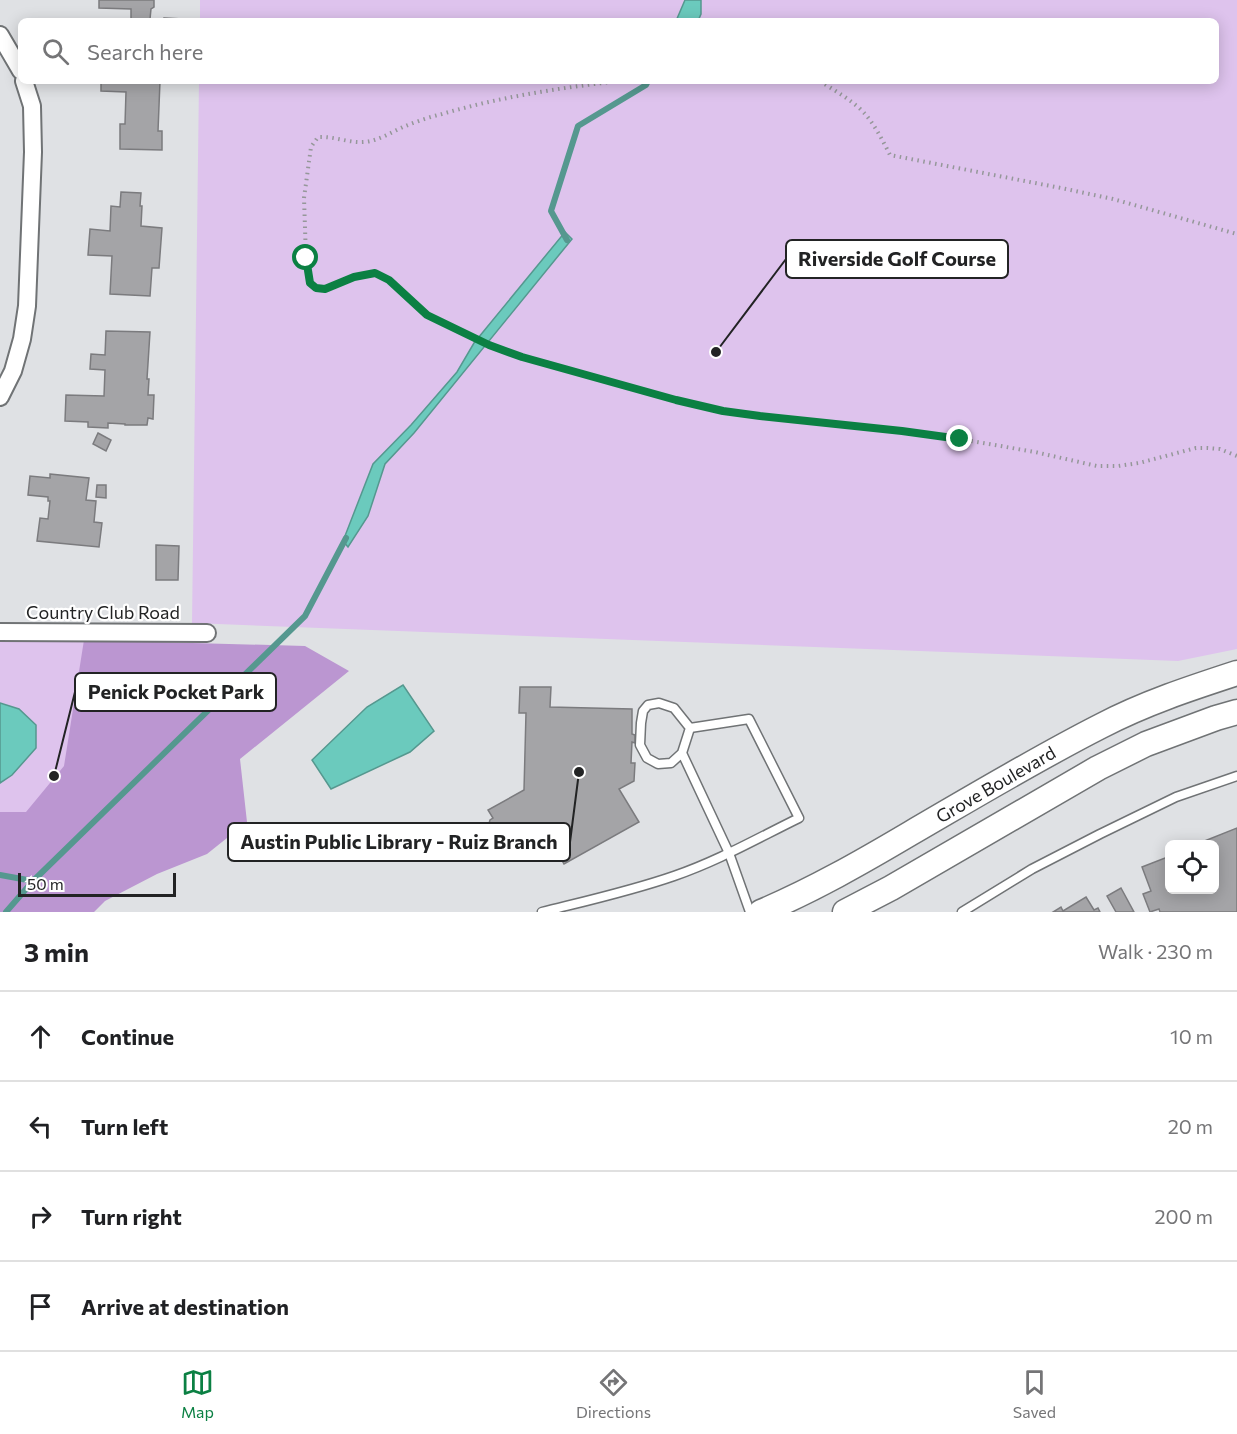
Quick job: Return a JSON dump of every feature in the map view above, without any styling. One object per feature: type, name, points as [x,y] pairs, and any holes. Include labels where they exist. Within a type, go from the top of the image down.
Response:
[{"type":"street","points":[[0,35],[18,66]]},
{"type":"street","points":[[0,397],[13,371],[22,339],[27,306],[33,152],[32,106],[25,84]]},
{"type":"street","name":"Country Club Road","points":[[0,632],[207,633]]},
{"type":"street","name":"Grove Boulevard","points":[[761,912],[852,868],[1103,725],[1162,698],[1237,673]]},
{"type":"street","name":"Grove Boulevard","points":[[845,912],[891,888],[1098,768],[1146,744],[1237,712]]},
{"type":"lane","points":[[659,703],[674,708],[690,728],[682,753],[670,763],[658,764],[647,758],[640,745],[640,723],[643,711],[648,705],[659,703]]},
{"type":"lane","points":[[542,912],[676,875],[729,853],[799,818],[749,719],[690,728]]},
{"type":"lane","points":[[682,753],[729,853],[750,912]]},
{"type":"lane","points":[[962,912],[1032,868],[1100,834],[1176,797],[1237,776]]},
{"type":"path","points":[[593,84],[507,97],[441,114],[364,142],[318,136],[311,147],[304,198],[306,258],[310,283],[316,288],[325,289],[354,277],[375,273],[389,280],[427,315],[489,345],[522,357],[723,411],[960,439],[1097,466],[1139,463],[1196,448],[1220,450],[1237,456]]},
{"type":"path","points":[[824,84],[864,112],[891,155],[1102,197],[1237,234]]},
{"type":"shaded area","points":[[200,0],[1237,0],[1237,649],[1178,661],[192,623],[199,84],[1219,84],[1219,18],[200,18]]},
{"type":"shaded area","points":[[685,0],[701,0],[699,18],[677,18]]},
{"type":"shaded area","points":[[565,232],[572,239],[414,433],[385,464],[368,516],[348,547],[343,541],[373,464],[457,372],[474,343]]},
{"type":"shaded area","points":[[84,640],[214,644],[0,908],[0,642]]},
{"type":"shaded area","points":[[84,640],[305,646],[349,671],[240,759],[247,822],[207,854],[157,874],[105,901],[94,912],[0,912],[0,812],[26,812],[64,766]]},
{"type":"shaded area","points":[[403,685],[434,731],[410,752],[331,789],[312,760],[367,707]]},
{"type":"shaded area","points":[[0,703],[19,709],[36,725],[36,748],[12,775],[0,783]]},
{"type":"building","points":[[99,0],[154,0],[150,18],[131,18],[131,9],[99,8]]},
{"type":"building","points":[[101,84],[160,84],[158,131],[162,131],[162,150],[120,149],[120,124],[125,124],[126,92],[101,91]]},
{"type":"building","points":[[121,192],[141,193],[141,226],[162,228],[159,268],[152,268],[150,296],[110,294],[112,256],[88,255],[90,229],[110,231],[111,206],[120,207]]},
{"type":"building","points":[[106,331],[150,332],[148,395],[154,395],[153,419],[148,418],[147,425],[108,423],[108,428],[88,427],[88,422],[65,421],[66,395],[104,396],[105,370],[90,369],[91,354],[105,355]]},
{"type":"building","points":[[98,433],[111,440],[106,451],[93,444]]},
{"type":"building","points":[[50,474],[89,478],[86,500],[96,501],[94,522],[102,523],[99,547],[37,541],[40,518],[48,519],[50,501],[48,497],[28,495],[30,476],[50,478]]},
{"type":"building","points":[[97,485],[106,485],[106,498],[96,497]]},
{"type":"building","points":[[156,545],[179,546],[178,580],[156,580]]},
{"type":"building","points":[[520,687],[551,687],[550,707],[632,709],[632,734],[635,735],[635,743],[632,742],[631,763],[635,763],[634,781],[619,789],[639,822],[564,864],[544,828],[509,847],[504,839],[495,838],[488,827],[493,818],[488,810],[524,790],[526,713],[519,713]]},
{"type":"building","points":[[1237,828],[1237,912],[1160,912],[1159,909],[1150,912],[1143,894],[1151,891],[1142,867],[1165,858],[1165,894],[1219,894],[1219,840],[1207,840]]},
{"type":"building","points":[[1121,888],[1134,912],[1116,912],[1107,896]]},
{"type":"building","points":[[1086,897],[1094,910],[1098,908],[1100,912],[1053,912],[1061,907],[1063,911]]},
{"type":"waterway","points":[[567,240],[551,211],[578,126],[646,84]]},
{"type":"waterway","points":[[6,912],[33,881],[305,616],[346,538]]},
{"type":"waterway","points":[[0,875],[33,881]]},
{"type":"place","name":"Riverside Golf Course","points":[[716,352]]},
{"type":"place","name":"Austin Public Library - Ruiz Branch","points":[[579,772]]},
{"type":"place","name":"Penick Pocket Park","points":[[54,776]]},
{"type":"route","points":[[306,258],[310,283],[316,288],[325,289],[354,277],[375,273],[389,280],[427,315],[489,345],[522,357],[676,400],[723,411],[960,439]]}]
